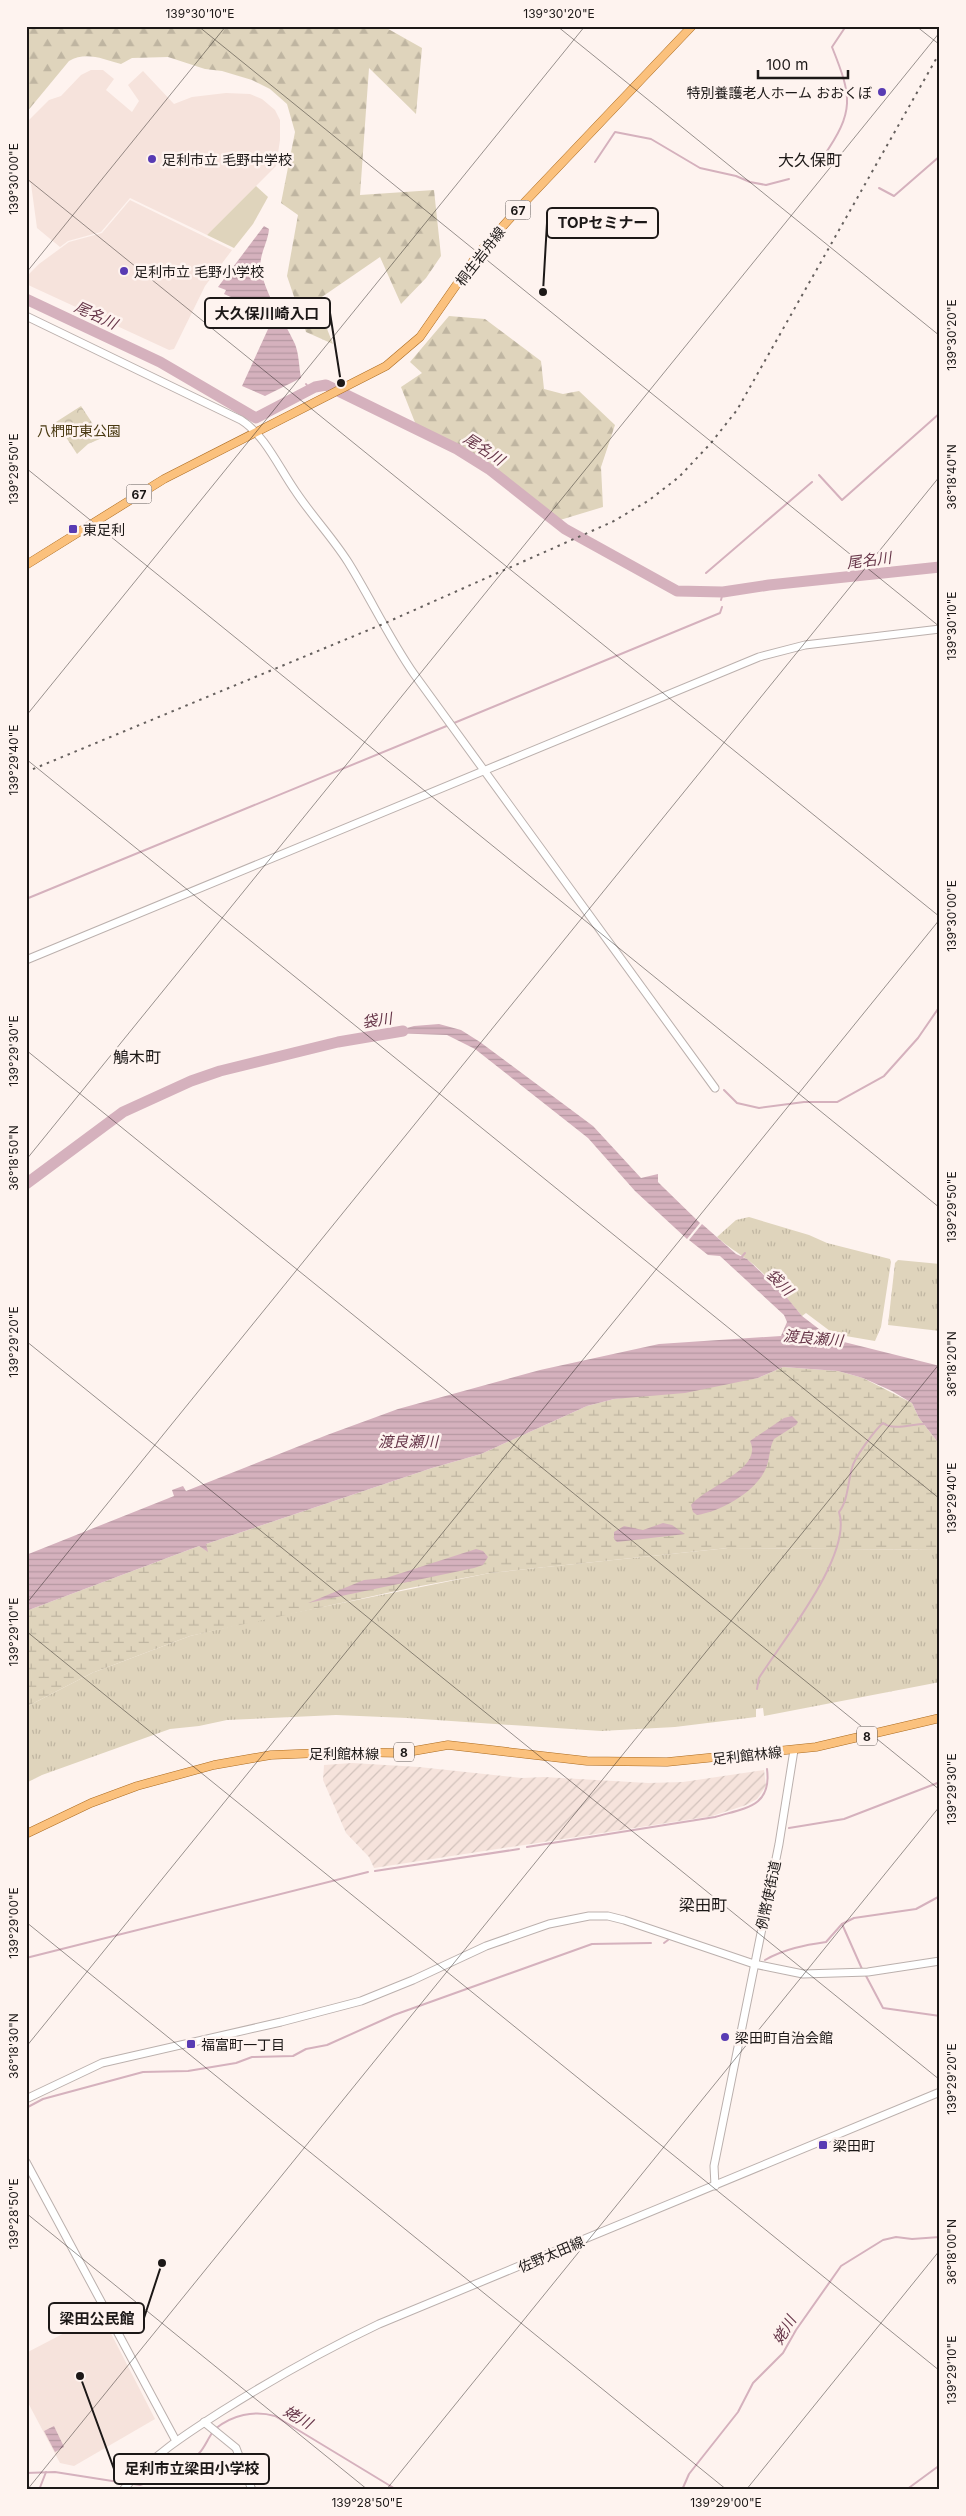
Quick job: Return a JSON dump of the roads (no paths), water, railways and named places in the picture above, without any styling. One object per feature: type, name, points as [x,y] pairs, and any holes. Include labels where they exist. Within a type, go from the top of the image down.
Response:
[{"type":"main road","name":"桐生岩舟線","points":[[257,433],[386,366],[420,337],[478,254],[692,26]]},
{"type":"main road","name":"67","points":[[26,565],[164,479],[257,433]]},
{"type":"main road","name":"8","points":[[794,1750],[940,1718]]},
{"type":"main road","name":"足利館林線","points":[[26,1834],[91,1803],[137,1786],[214,1764],[271,1755],[345,1752],[402,1753],[448,1745],[528,1756],[626,1763],[724,1758],[794,1750]]},
{"type":"street","points":[[26,316],[240,420],[257,433],[303,503],[344,555],[395,646],[715,1088]]},
{"type":"street","points":[[26,960],[777,652],[805,645],[940,629]]},
{"type":"street","name":"例幣使街道","points":[[715,2186],[714,2166],[779,1844],[794,1750]]},
{"type":"street","points":[[26,2099],[102,2062],[281,2022],[361,2001],[514,1935],[581,1917],[608,1916],[754,1964],[819,1975],[882,1970],[940,1961]]},
{"type":"street","name":"佐野太田線","points":[[176,2441],[207,2424],[291,2368],[372,2328],[940,2092]]},
{"type":"street","points":[[26,2162],[176,2441],[126,2486]]},
{"type":"street","points":[[207,2424],[236,2448],[252,2490]]},
{"type":"water","points":[[264,226],[269,229],[260,265],[263,280],[295,344],[301,378],[265,396],[242,386],[274,316],[224,294],[226,290],[218,287]]},
{"type":"water","points":[[439,1024],[461,1030],[480,1042],[593,1126],[641,1178],[658,1174],[658,1182],[700,1223],[687,1239],[635,1191],[588,1138],[475,1049],[447,1035],[389,1033],[414,1026]]},
{"type":"water","name":"渡良瀬川","points":[[702,1224],[736,1254],[747,1259],[783,1293],[802,1316],[832,1339],[940,1366],[940,1445],[919,1418],[912,1403],[892,1391],[863,1378],[838,1371],[783,1367],[758,1378],[685,1393],[614,1399],[587,1406],[481,1454],[432,1468],[206,1544],[208,1552],[199,1546],[26,1611],[26,1555],[174,1496],[172,1490],[183,1486],[186,1491],[398,1409],[540,1370],[659,1344],[781,1336],[787,1322],[784,1315],[720,1256],[708,1255],[689,1240]]},
{"type":"water","points":[[792,1416],[798,1422],[774,1439],[766,1468],[754,1485],[727,1505],[697,1515],[693,1512],[691,1505],[698,1498],[731,1477],[749,1460],[752,1451],[750,1441],[784,1418]]},
{"type":"water","points":[[663,1523],[672,1525],[685,1534],[617,1542],[614,1539],[614,1532],[624,1526],[643,1530]]},
{"type":"water","points":[[476,1549],[483,1551],[488,1557],[483,1565],[474,1568],[308,1603],[364,1580],[386,1578]]},
{"type":"water","points":[[54,2426],[64,2447],[55,2452],[44,2431]]},
{"type":"waterway","points":[[823,157],[841,127],[847,104],[844,79],[832,47],[846,26]]},
{"type":"waterway","points":[[595,162],[615,132],[651,139],[700,168],[736,176],[750,182],[766,185],[789,179]]},
{"type":"waterway","points":[[879,188],[894,196],[940,156]]},
{"type":"waterway","name":"尾名川","points":[[26,299],[160,362],[256,418],[315,387],[326,385],[457,449],[489,469],[565,529],[677,591],[723,592],[769,585],[940,567]]},
{"type":"waterway","name":"尾名川","points":[[306,384],[310,389]]},
{"type":"waterway","points":[[819,475],[842,500],[940,413]]},
{"type":"waterway","points":[[706,573],[812,482]]},
{"type":"waterway","points":[[721,600],[723,592]]},
{"type":"waterway","points":[[454,723],[720,613],[722,607]]},
{"type":"waterway","points":[[26,899],[449,725]]},
{"type":"waterway","points":[[724,1090],[737,1103],[759,1108],[804,1102],[837,1102],[884,1076],[918,1038],[940,1006]]},
{"type":"waterway","name":"袋川","points":[[26,1184],[123,1112],[191,1081],[220,1071],[338,1042],[403,1031]]},
{"type":"waterway","points":[[740,1259],[745,1253]]},
{"type":"waterway","points":[[757,1689],[759,1678],[798,1621],[826,1574],[836,1551],[841,1530],[839,1512],[846,1497],[854,1463],[861,1451],[883,1423],[892,1427],[924,1424]]},
{"type":"waterway","points":[[527,1847],[715,1817],[746,1808],[761,1799],[767,1782],[767,1769]]},
{"type":"waterway","points":[[789,1828],[844,1819],[940,1782]]},
{"type":"waterway","points":[[375,1871],[519,1849]]},
{"type":"waterway","points":[[26,1958],[368,1872]]},
{"type":"waterway","points":[[765,1960],[795,1948],[826,1942],[842,1924],[854,1918],[916,1909],[940,1896]]},
{"type":"waterway","points":[[842,1924],[862,1969]]},
{"type":"waterway","points":[[664,1943],[668,1940]]},
{"type":"waterway","points":[[26,2108],[43,2099],[143,2072],[188,2071],[236,2063],[252,2057],[293,2056],[306,2049],[327,2045],[394,2015],[592,1944],[651,1943]]},
{"type":"waterway","points":[[865,1974],[883,2008],[940,2016]]},
{"type":"waterway","name":"姥川","points":[[682,2490],[689,2474],[738,2412],[753,2383],[783,2353],[796,2330],[841,2266],[883,2240],[896,2237],[912,2239],[940,2237]]},
{"type":"waterway","name":"姥川","points":[[215,2429],[229,2420],[243,2415],[267,2414],[275,2416],[397,2490]]},
{"type":"waterway","name":"姥川","points":[[133,2484],[140,2485],[149,2482],[160,2462],[167,2457],[172,2456],[186,2459],[195,2456],[202,2450],[212,2433]]},
{"type":"waterway","points":[[906,2490],[940,2465]]},
{"type":"waterway","points":[[39,2490],[46,2472]]},
{"type":"waterway","name":"姥川","points":[[26,2473],[55,2472],[125,2483]]},
{"type":"railway","points":[[26,772],[383,624],[612,522],[648,501],[679,477],[711,443],[737,410],[940,52]]},
{"type":"place","name":"特別養護老人ホーム おおくぼ","points":[[882,92]]},
{"type":"place","name":"足利市立 毛野中学校","points":[[152,159]]},
{"type":"place","name":"足利市立 毛野小学校","points":[[124,271]]},
{"type":"place","name":"TOPセミナー","points":[[543,292]]},
{"type":"place","name":"大久保川崎入口","points":[[341,383]]},
{"type":"place","name":"東足利","points":[[73,529]]},
{"type":"place","name":"梁田町自治会館","points":[[725,2037]]},
{"type":"place","name":"福富町一丁目","points":[[191,2044]]},
{"type":"place","name":"梁田町","points":[[823,2145]]},
{"type":"place","name":"梁田公民館","points":[[162,2263]]},
{"type":"place","name":"足利市立梁田小学校","points":[[80,2376]]},
{"type":"district","name":"大久保町","points":[[810,160]]},
{"type":"district","name":"鵤木町","points":[[137,1057]]},
{"type":"district","name":"梁田町","points":[[703,1905]]},
{"type":"park label","name":"八椚町東公園","points":[[79,430]]}]
